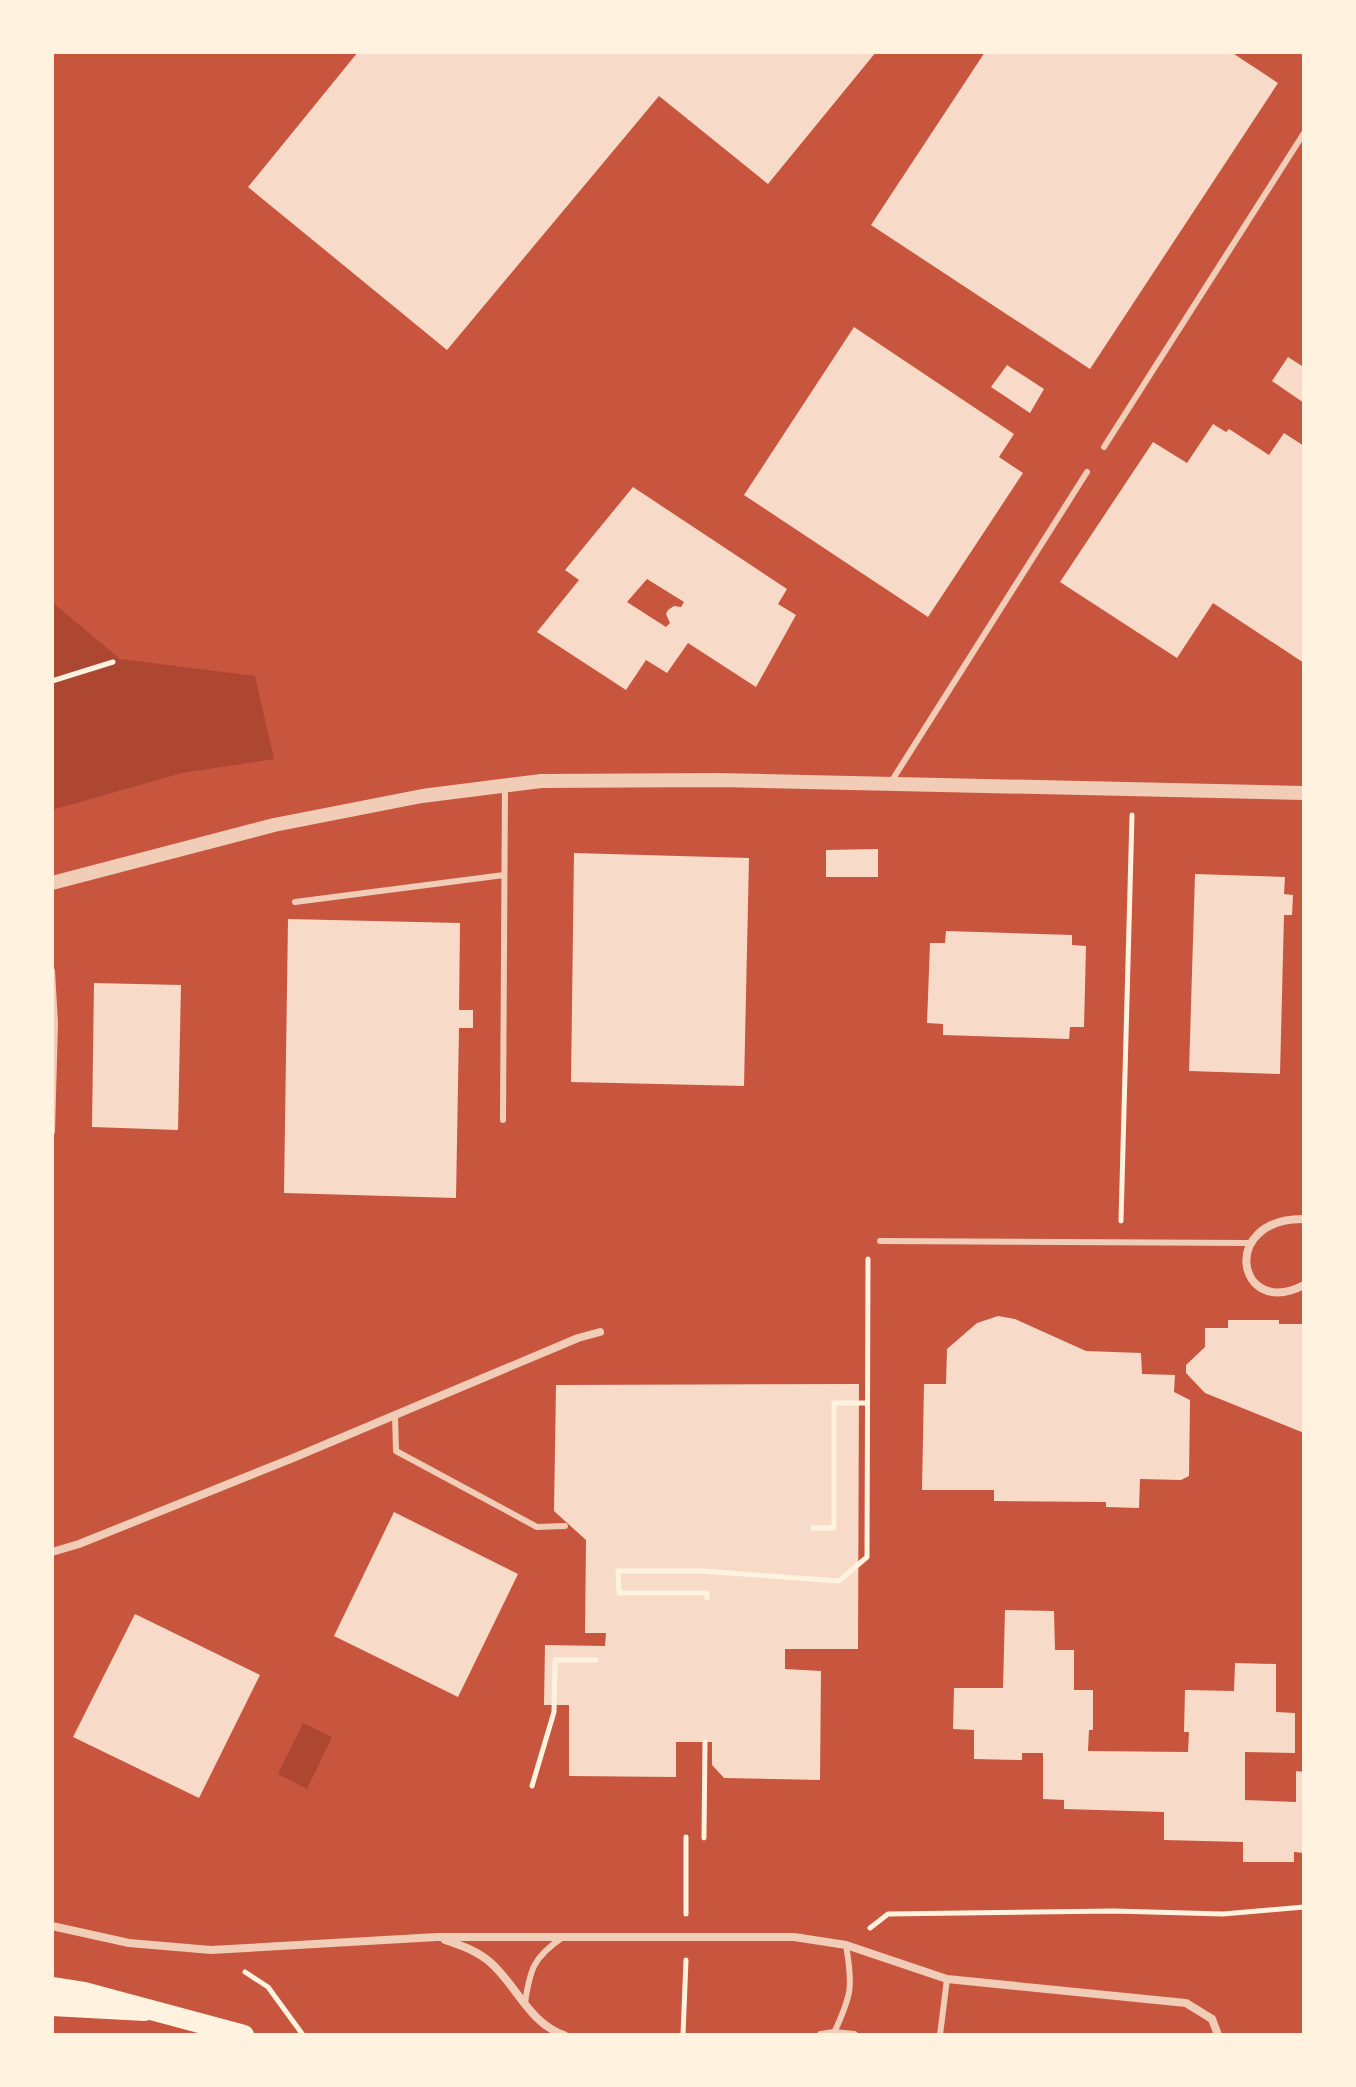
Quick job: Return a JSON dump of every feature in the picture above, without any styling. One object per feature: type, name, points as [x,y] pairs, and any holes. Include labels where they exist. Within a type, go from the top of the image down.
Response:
[{"type":"highway","points":[[52,2005],[145,2010]]},
{"type":"main road","points":[[52,1987],[84,1992],[244,2035]]},
{"type":"street","points":[[52,883],[274,825],[422,796],[541,781],[717,780],[1304,793]]},
{"type":"street","points":[[1304,1219],[1277,1221],[1256,1234],[1249,1243],[1244,1262],[1254,1283],[1266,1291],[1284,1293],[1304,1285]]},
{"type":"street","points":[[52,1552],[79,1544],[578,1338],[600,1332]]},
{"type":"street","points":[[52,1926],[129,1943],[211,1950],[437,1937],[794,1937],[846,1945],[947,1979],[1186,2003],[1212,2019],[1218,2035]]},
{"type":"street","points":[[437,1937],[476,1951],[492,1964],[535,2017],[553,2031],[564,2035]]},
{"type":"street","points":[[821,2035],[854,2035]]},
{"type":"lane","points":[[1104,447],[1304,133]]},
{"type":"lane","points":[[889,785],[1087,472]]},
{"type":"lane","points":[[503,1120],[505,785]]},
{"type":"lane","points":[[295,902],[504,875]]},
{"type":"lane","points":[[52,971],[55,1023],[52,1132]]},
{"type":"lane","points":[[880,1241],[1249,1243]]},
{"type":"lane","points":[[395,1415],[396,1451],[537,1527],[565,1526]]},
{"type":"lane","points":[[525,2003],[532,1967],[543,1951],[563,1937]]},
{"type":"lane","points":[[834,2033],[852,1988],[846,1945]]},
{"type":"lane","points":[[940,2035],[947,1979]]},
{"type":"path","points":[[52,681],[113,662]]},
{"type":"path","points":[[1120,1243],[1132,790]]},
{"type":"path","points":[[707,1598],[707,1593],[619,1593],[618,1571],[701,1571],[839,1581],[867,1557],[868,1256]]},
{"type":"path","points":[[813,1528],[834,1528],[834,1403],[867,1403]]},
{"type":"path","points":[[532,1786],[554,1712],[555,1660],[596,1660]]},
{"type":"path","points":[[704,1838],[705,1742]]},
{"type":"path","points":[[846,1945],[888,1914],[1114,1911],[1223,1914],[1304,1907]]},
{"type":"path","points":[[211,1950],[268,1987],[303,2035]]},
{"type":"shaded area","points":[[52,602],[120,659],[255,676],[274,759],[182,773],[52,810]]},
{"type":"shaded area","points":[[303,1723],[332,1737],[307,1789],[278,1774]]},
{"type":"building","points":[[358,52],[876,52],[768,184],[659,96],[447,350],[248,187]]},
{"type":"building","points":[[985,52],[1231,52],[1278,83],[1090,369],[871,225]]},
{"type":"building","points":[[854,327],[1014,434],[999,457],[1023,473],[928,617],[744,495]]},
{"type":"building","points":[[1288,357],[1302,366],[1304,363],[1304,403],[1272,381]]},
{"type":"building","points":[[1007,365],[1044,389],[1030,413],[991,387]]},
{"type":"building","points":[[1213,424],[1226,432],[1229,429],[1269,455],[1284,433],[1304,446],[1304,663],[1213,603],[1177,658],[1060,582],[1153,442],[1187,463]]},
{"type":"building","points":[[633,487],[787,589],[778,604],[796,615],[756,687],[688,643],[667,673],[646,660],[626,690],[537,632],[579,580],[565,570]],"holes":[[[647,579],[684,602],[681,607],[674,606],[668,610],[666,614],[670,623],[666,627],[627,602]]]},
{"type":"building","points":[[878,849],[878,877],[826,877],[826,850]]},
{"type":"building","points":[[574,853],[749,858],[744,1086],[571,1082]]},
{"type":"building","points":[[1195,874],[1285,877],[1284,894],[1293,895],[1292,915],[1284,915],[1280,1074],[1189,1071]]},
{"type":"building","points":[[288,919],[460,923],[459,1010],[473,1010],[473,1028],[459,1028],[456,1198],[284,1193]]},
{"type":"building","points":[[946,931],[1072,935],[1072,945],[1086,946],[1084,1027],[1070,1027],[1069,1039],[943,1035],[943,1024],[927,1023],[930,943],[945,943]]},
{"type":"building","points":[[94,983],[181,985],[178,1130],[92,1127]]},
{"type":"building","points":[[998,1316],[1015,1319],[1086,1351],[1141,1353],[1142,1374],[1175,1375],[1174,1392],[1190,1400],[1189,1476],[1181,1480],[1140,1479],[1139,1508],[1106,1507],[1106,1502],[994,1501],[994,1490],[922,1490],[924,1384],[946,1384],[947,1349],[977,1323]]},
{"type":"building","points":[[1228,1320],[1279,1320],[1279,1324],[1302,1324],[1304,1433],[1205,1393],[1186,1373],[1186,1365],[1205,1347],[1205,1328],[1228,1328]]},
{"type":"building","points":[[859,1384],[858,1649],[785,1649],[785,1669],[821,1671],[820,1780],[724,1778],[712,1765],[712,1742],[676,1742],[676,1777],[569,1776],[569,1705],[544,1705],[545,1645],[605,1646],[606,1633],[585,1633],[586,1540],[554,1511],[556,1385]]},
{"type":"building","points":[[394,1512],[518,1574],[458,1697],[334,1636]]},
{"type":"building","points":[[1005,1610],[1054,1611],[1055,1650],[1074,1650],[1074,1690],[1093,1690],[1093,1730],[1089,1730],[1088,1751],[1188,1752],[1189,1732],[1184,1732],[1185,1690],[1234,1691],[1235,1663],[1276,1664],[1276,1712],[1295,1713],[1295,1753],[1245,1752],[1245,1800],[1296,1802],[1296,1771],[1304,1772],[1304,1853],[1294,1852],[1294,1862],[1243,1862],[1243,1842],[1164,1840],[1164,1812],[1064,1809],[1064,1800],[1043,1799],[1043,1753],[1022,1753],[1022,1760],[974,1759],[974,1730],[953,1729],[954,1688],[1003,1688]]},
{"type":"building","points":[[135,1614],[260,1675],[199,1798],[73,1737]]}]
